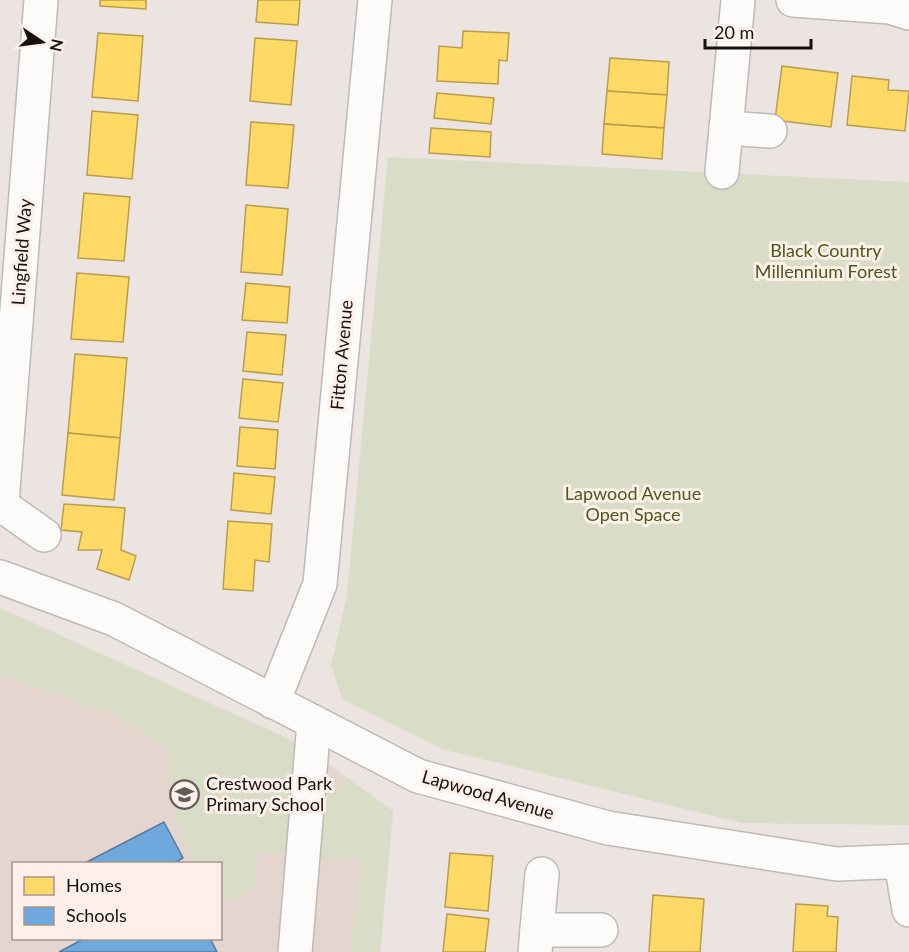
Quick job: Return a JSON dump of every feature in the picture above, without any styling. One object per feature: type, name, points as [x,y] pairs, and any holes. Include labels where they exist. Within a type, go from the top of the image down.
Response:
[{"type":"street","name":"Lingfield Way","points":[[41,0],[1,503],[44,534]]},
{"type":"street","name":"Fitton Avenue","points":[[273,702],[320,584],[375,0]]},
{"type":"street","points":[[722,172],[738,0]]},
{"type":"street","points":[[793,0],[890,7],[909,13]]},
{"type":"street","points":[[726,128],[770,131]]},
{"type":"street","name":"Lapwood Avenue","points":[[0,577],[114,619],[418,776],[608,828],[837,864],[905,862]]},
{"type":"street","points":[[295,952],[314,722]]},
{"type":"street","points":[[905,862],[909,910]]},
{"type":"street","points":[[542,874],[536,941],[601,930]]},
{"type":"shaded area","name":"Crestwood Park Primary School","points":[[0,608],[302,745],[393,811],[380,952],[0,952]]},
{"type":"green space","name":"Lapwood Avenue Open Space","points":[[388,157],[909,182],[909,825],[742,823],[442,749],[343,700],[331,665],[347,595]]},
{"type":"green space","points":[[0,608],[302,745],[289,780],[331,794],[347,777],[393,811],[380,952],[352,952],[360,859],[258,853],[256,889],[222,905],[222,862],[192,862],[172,804],[168,748],[107,712],[0,676]]},
{"type":"building: Homes","points":[[100,0],[146,0],[146,9],[100,6]]},
{"type":"building: Homes","points":[[258,0],[300,0],[298,25],[256,22]]},
{"type":"building: Homes","points":[[463,31],[509,33],[507,61],[499,60],[498,84],[437,81],[439,46],[462,48]]},
{"type":"building: Homes","points":[[98,33],[143,36],[138,101],[92,97]]},
{"type":"building: Homes","points":[[255,38],[297,41],[291,105],[250,101]]},
{"type":"building: Homes","points":[[610,58],[669,62],[667,95],[607,91]]},
{"type":"building: Homes","points":[[782,66],[838,73],[831,127],[775,120]]},
{"type":"building: Homes","points":[[852,76],[889,80],[888,90],[909,91],[905,131],[847,125]]},
{"type":"building: Homes","points":[[607,91],[667,95],[664,128],[604,124]]},
{"type":"building: Homes","points":[[437,93],[494,98],[491,124],[434,118]]},
{"type":"building: Homes","points":[[92,111],[138,115],[132,179],[87,175]]},
{"type":"building: Homes","points":[[251,122],[294,125],[288,188],[246,185]]},
{"type":"building: Homes","points":[[604,124],[664,128],[662,159],[602,154]]},
{"type":"building: Homes","points":[[431,128],[491,132],[490,157],[429,153]]},
{"type":"building: Homes","points":[[84,193],[130,197],[124,261],[78,258]]},
{"type":"building: Homes","points":[[246,205],[288,209],[282,275],[241,272]]},
{"type":"building: Homes","points":[[77,273],[129,277],[123,342],[71,339]]},
{"type":"building: Homes","points":[[246,283],[290,287],[287,323],[242,320]]},
{"type":"building: Homes","points":[[247,332],[286,335],[282,375],[243,371]]},
{"type":"building: Homes","points":[[75,354],[127,358],[120,438],[68,433]]},
{"type":"building: Homes","points":[[243,379],[283,383],[278,422],[239,418]]},
{"type":"building: Homes","points":[[240,427],[278,430],[275,469],[237,466]]},
{"type":"building: Homes","points":[[68,433],[120,438],[114,500],[62,495]]},
{"type":"building: Homes","points":[[234,473],[275,477],[271,514],[231,510]]},
{"type":"building: Homes","points":[[64,504],[125,508],[121,550],[136,556],[129,580],[97,569],[102,550],[78,550],[82,532],[61,530]]},
{"type":"building: Homes","points":[[228,521],[272,524],[269,562],[255,560],[253,591],[223,589]]},
{"type":"building: Homes","points":[[450,853],[493,856],[488,911],[445,907]]},
{"type":"building: Homes","points":[[653,895],[704,899],[700,952],[649,952]]},
{"type":"building: Homes","points":[[796,904],[828,906],[827,916],[838,917],[836,952],[793,952]]},
{"type":"building: Homes","points":[[447,914],[489,919],[485,952],[443,952]]},
{"type":"building: Schools","points":[[164,822],[183,858],[176,862],[87,862]]},
{"type":"building: Schools","points":[[81,940],[211,940],[217,952],[59,952]]},
{"type":"place","name":"Crestwood Park Primary School","points":[[185,794]]},
{"type":"park label","name":"Black Country Millennium Forest","points":[[826,261]]}]
